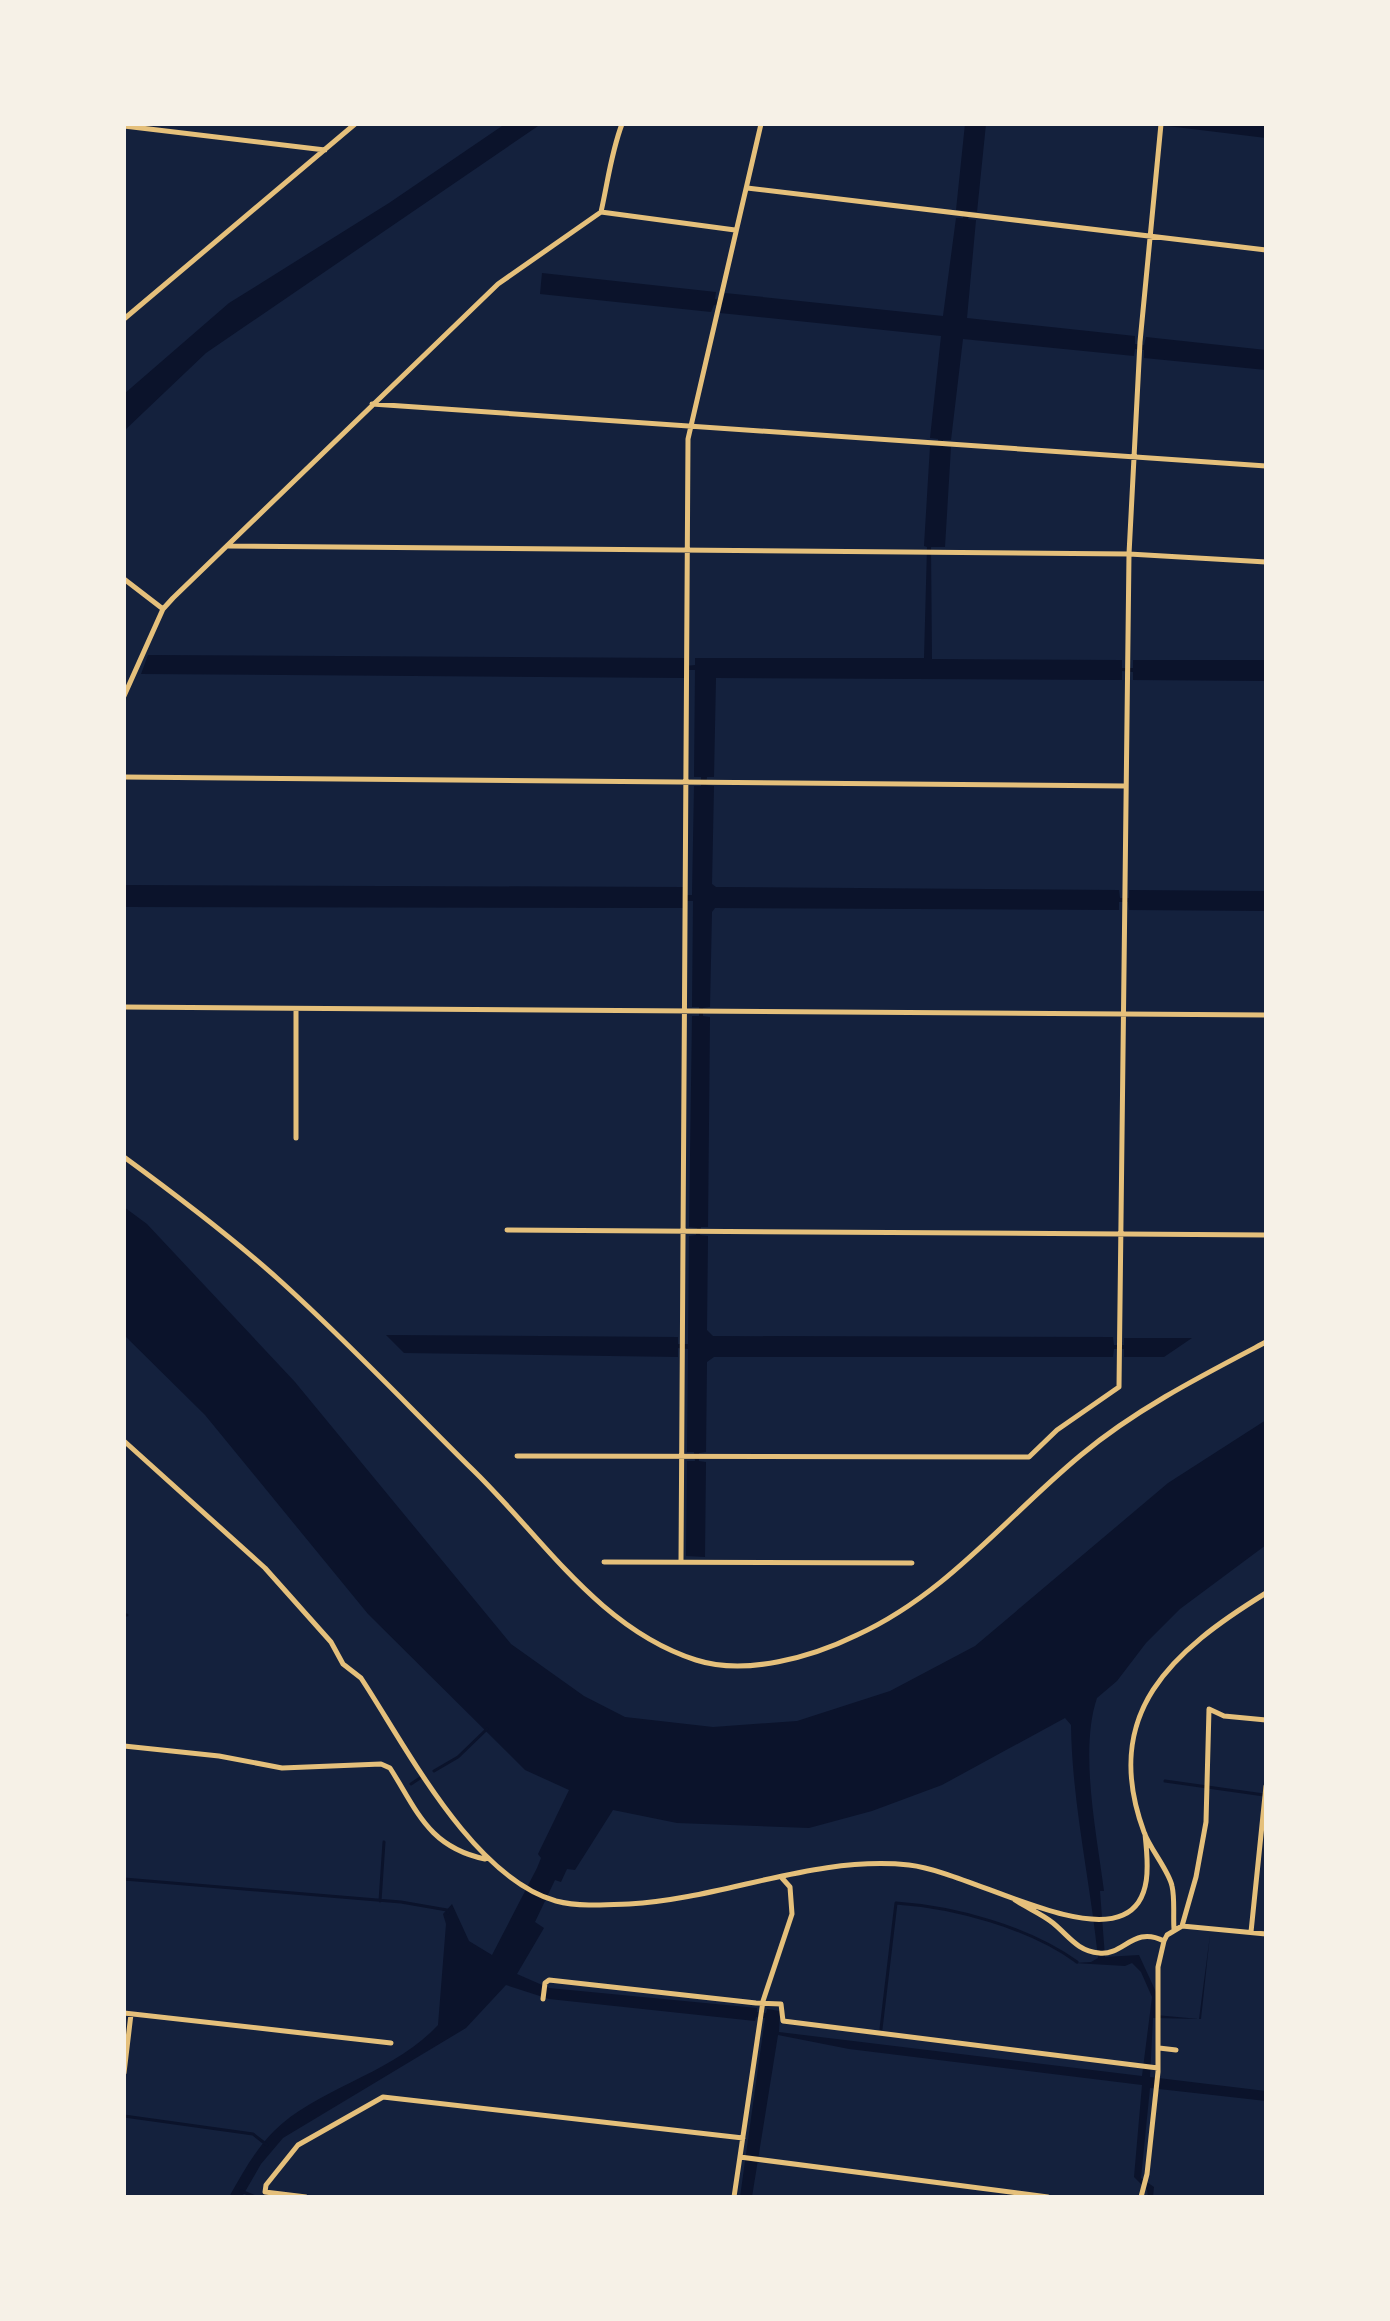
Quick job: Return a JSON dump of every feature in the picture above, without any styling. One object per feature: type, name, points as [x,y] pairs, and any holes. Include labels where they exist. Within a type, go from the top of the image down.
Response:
[{"type":"street","points":[[124,319],[355,124]]},
{"type":"street","points":[[124,696],[163,609],[498,284],[601,212],[610,172],[610,154],[622,124]]},
{"type":"street","points":[[681,1562],[690,425],[761,124]]},
{"type":"street","points":[[517,1456],[1029,1457],[1057,1430],[1119,1387],[1129,554],[1139,352],[1161,124]]},
{"type":"street","points":[[124,126],[326,150]]},
{"type":"street","points":[[747,188],[1266,250]]},
{"type":"street","points":[[601,212],[735,230]]},
{"type":"street","points":[[372,404],[1266,466]]},
{"type":"street","points":[[228,546],[1129,554],[1266,562]]},
{"type":"street","points":[[124,579],[163,609]]},
{"type":"street","points":[[124,777],[1125,786]]},
{"type":"street","points":[[124,1007],[1266,1015]]},
{"type":"street","points":[[296,1010],[296,1138]]},
{"type":"street","points":[[124,1157],[277,1278],[509,1505],[603,1608],[657,1643],[712,1664],[780,1660],[816,1652],[858,1635],[900,1611],[977,1553],[1082,1454],[1155,1405],[1266,1342]]},
{"type":"street","points":[[507,1230],[1266,1235]]},
{"type":"street","points":[[124,1441],[265,1568],[331,1642],[343,1664],[361,1678],[458,1825],[486,1859],[521,1885],[556,1901],[602,1906],[655,1903],[861,1863],[899,1864],[938,1871],[1082,1919],[1109,1920],[1124,1915],[1142,1898],[1147,1853],[1131,1776],[1133,1733],[1139,1711],[1162,1677],[1199,1639],[1266,1593]]},
{"type":"street","points":[[604,1562],[912,1563]]},
{"type":"street","points":[[1182,1926],[1196,1877],[1208,1788],[1209,1709],[1224,1716],[1266,1720]]},
{"type":"street","points":[[124,1746],[219,1756],[282,1768],[381,1764],[390,1768],[419,1819],[440,1840],[486,1859]]},
{"type":"street","points":[[1251,1932],[1265,1792]]},
{"type":"street","points":[[1145,1834],[1172,1883],[1174,1929]]},
{"type":"street","points":[[734,2197],[763,2001],[792,1914],[790,1887],[782,1878]]},
{"type":"street","points":[[1004,1894],[1053,1922],[1080,1948],[1096,1954],[1106,1953],[1138,1937],[1154,1936],[1164,1941]]},
{"type":"street","points":[[1141,2197],[1156,2093],[1160,2020],[1158,1967],[1164,1941],[1174,1929],[1182,1926],[1266,1934]]},
{"type":"street","points":[[543,1999],[545,1983],[549,1980],[756,2003],[763,2001],[781,2004],[783,2021],[1158,2070]]},
{"type":"street","points":[[124,2073],[128,2013],[391,2043]]},
{"type":"street","points":[[1159,2048],[1176,2050]]},
{"type":"street","points":[[306,2197],[265,2192],[266,2185],[298,2145],[383,2097],[743,2138]]},
{"type":"street","points":[[742,2157],[1048,2197]]},
{"type":"water","points":[[505,124],[541,124],[206,353],[124,431],[124,394],[229,303],[389,203]]},
{"type":"water","points":[[965,124],[986,124],[977,212],[969,211],[968,219],[976,220],[967,318],[1135,336],[1135,344],[1144,345],[1146,337],[1266,350],[1266,370],[1144,358],[1144,350],[1135,349],[1134,356],[963,339],[951,440],[943,440],[943,446],[951,447],[945,547],[931,547],[932,659],[1122,660],[1122,668],[1133,668],[1133,660],[1266,660],[1266,681],[1133,680],[1133,672],[1122,671],[1122,680],[716,678],[714,777],[707,777],[706,785],[714,786],[712,884],[716,887],[1119,890],[1120,898],[1129,898],[1129,890],[1266,891],[1266,911],[1129,910],[1128,902],[1119,902],[1119,910],[715,908],[712,912],[710,1007],[703,1008],[703,1016],[710,1017],[708,1227],[701,1227],[700,1235],[708,1236],[707,1330],[713,1336],[1113,1337],[1114,1345],[1124,1345],[1124,1338],[1192,1338],[1164,1357],[1124,1357],[1124,1349],[1114,1349],[1113,1357],[714,1357],[707,1362],[706,1452],[699,1453],[699,1461],[706,1462],[705,1557],[686,1556],[687,1461],[695,1461],[694,1452],[687,1452],[688,1349],[678,1348],[678,1357],[404,1353],[386,1335],[678,1337],[678,1344],[688,1344],[689,1236],[696,1235],[697,1228],[689,1227],[692,1016],[699,1016],[699,1007],[692,1007],[693,901],[683,901],[683,908],[124,907],[124,885],[683,887],[683,895],[692,895],[694,786],[701,786],[701,777],[694,777],[695,670],[684,670],[684,678],[141,674],[148,655],[684,658],[685,666],[695,665],[695,658],[924,658],[927,547],[924,546],[930,446],[938,445],[938,439],[930,438],[941,336],[720,313],[722,306],[714,305],[711,312],[540,294],[542,273],[716,292],[715,299],[723,300],[725,293],[943,316],[956,218],[963,218],[964,211],[956,210]]},
{"type":"water","points":[[1266,124],[1266,138],[1167,126]]},
{"type":"water","points":[[124,1207],[147,1224],[295,1382],[511,1644],[584,1696],[625,1717],[713,1727],[797,1721],[890,1691],[975,1646],[1168,1483],[1266,1420],[1266,1545],[1180,1609],[1146,1643],[1117,1681],[1097,1698],[1092,1719],[1089,1768],[1104,1891],[1100,1891],[1105,1957],[1139,1955],[1156,1992],[1156,2015],[1198,2019],[1153,2018],[1150,2077],[1266,2091],[1266,2101],[1150,2088],[1141,2178],[1154,2187],[1153,2197],[1148,2197],[1147,2190],[1134,2177],[1142,2085],[849,2049],[778,2035],[752,2197],[740,2197],[765,2018],[756,2017],[755,2021],[549,1999],[506,1985],[466,2028],[283,2138],[261,2164],[242,2197],[229,2197],[261,2146],[292,2116],[399,2056],[438,2025],[446,1924],[443,1914],[452,1904],[469,1941],[492,1955],[537,1868],[541,1858],[538,1854],[569,1790],[525,1770],[368,1614],[205,1415],[124,1335]],"holes":[[[1065,1718],[1071,1725],[1075,1783],[1098,1958],[1091,1962],[1074,1963],[1125,1966],[1132,1963],[1141,1972],[1152,1997],[1142,2076],[779,2032],[780,2011],[767,2009],[766,2013],[757,2012],[757,2008],[549,1988],[517,1974],[544,1928],[535,1922],[555,1880],[561,1882],[567,1869],[575,1870],[613,1810],[677,1823],[809,1828],[872,1811],[942,1785]]]},
{"type":"water","points":[[1210,1935],[1201,2019],[1199,2019]]},
{"type":"waterway","points":[[434,1771],[458,1757],[487,1729]]},
{"type":"waterway","points":[[411,1784],[420,1778]]},
{"type":"waterway","points":[[1165,1781],[1264,1795]]},
{"type":"waterway","points":[[380,1901],[384,1842]]},
{"type":"waterway","points":[[124,1879],[401,1902],[447,1910],[448,1913]]},
{"type":"waterway","points":[[881,2029],[896,1903],[942,1909],[990,1921],[1037,1939],[1077,1962]]},
{"type":"waterway","points":[[124,2116],[253,2134],[267,2145]]},
{"type":"waterway","points":[[241,2191],[256,2197]]}]
